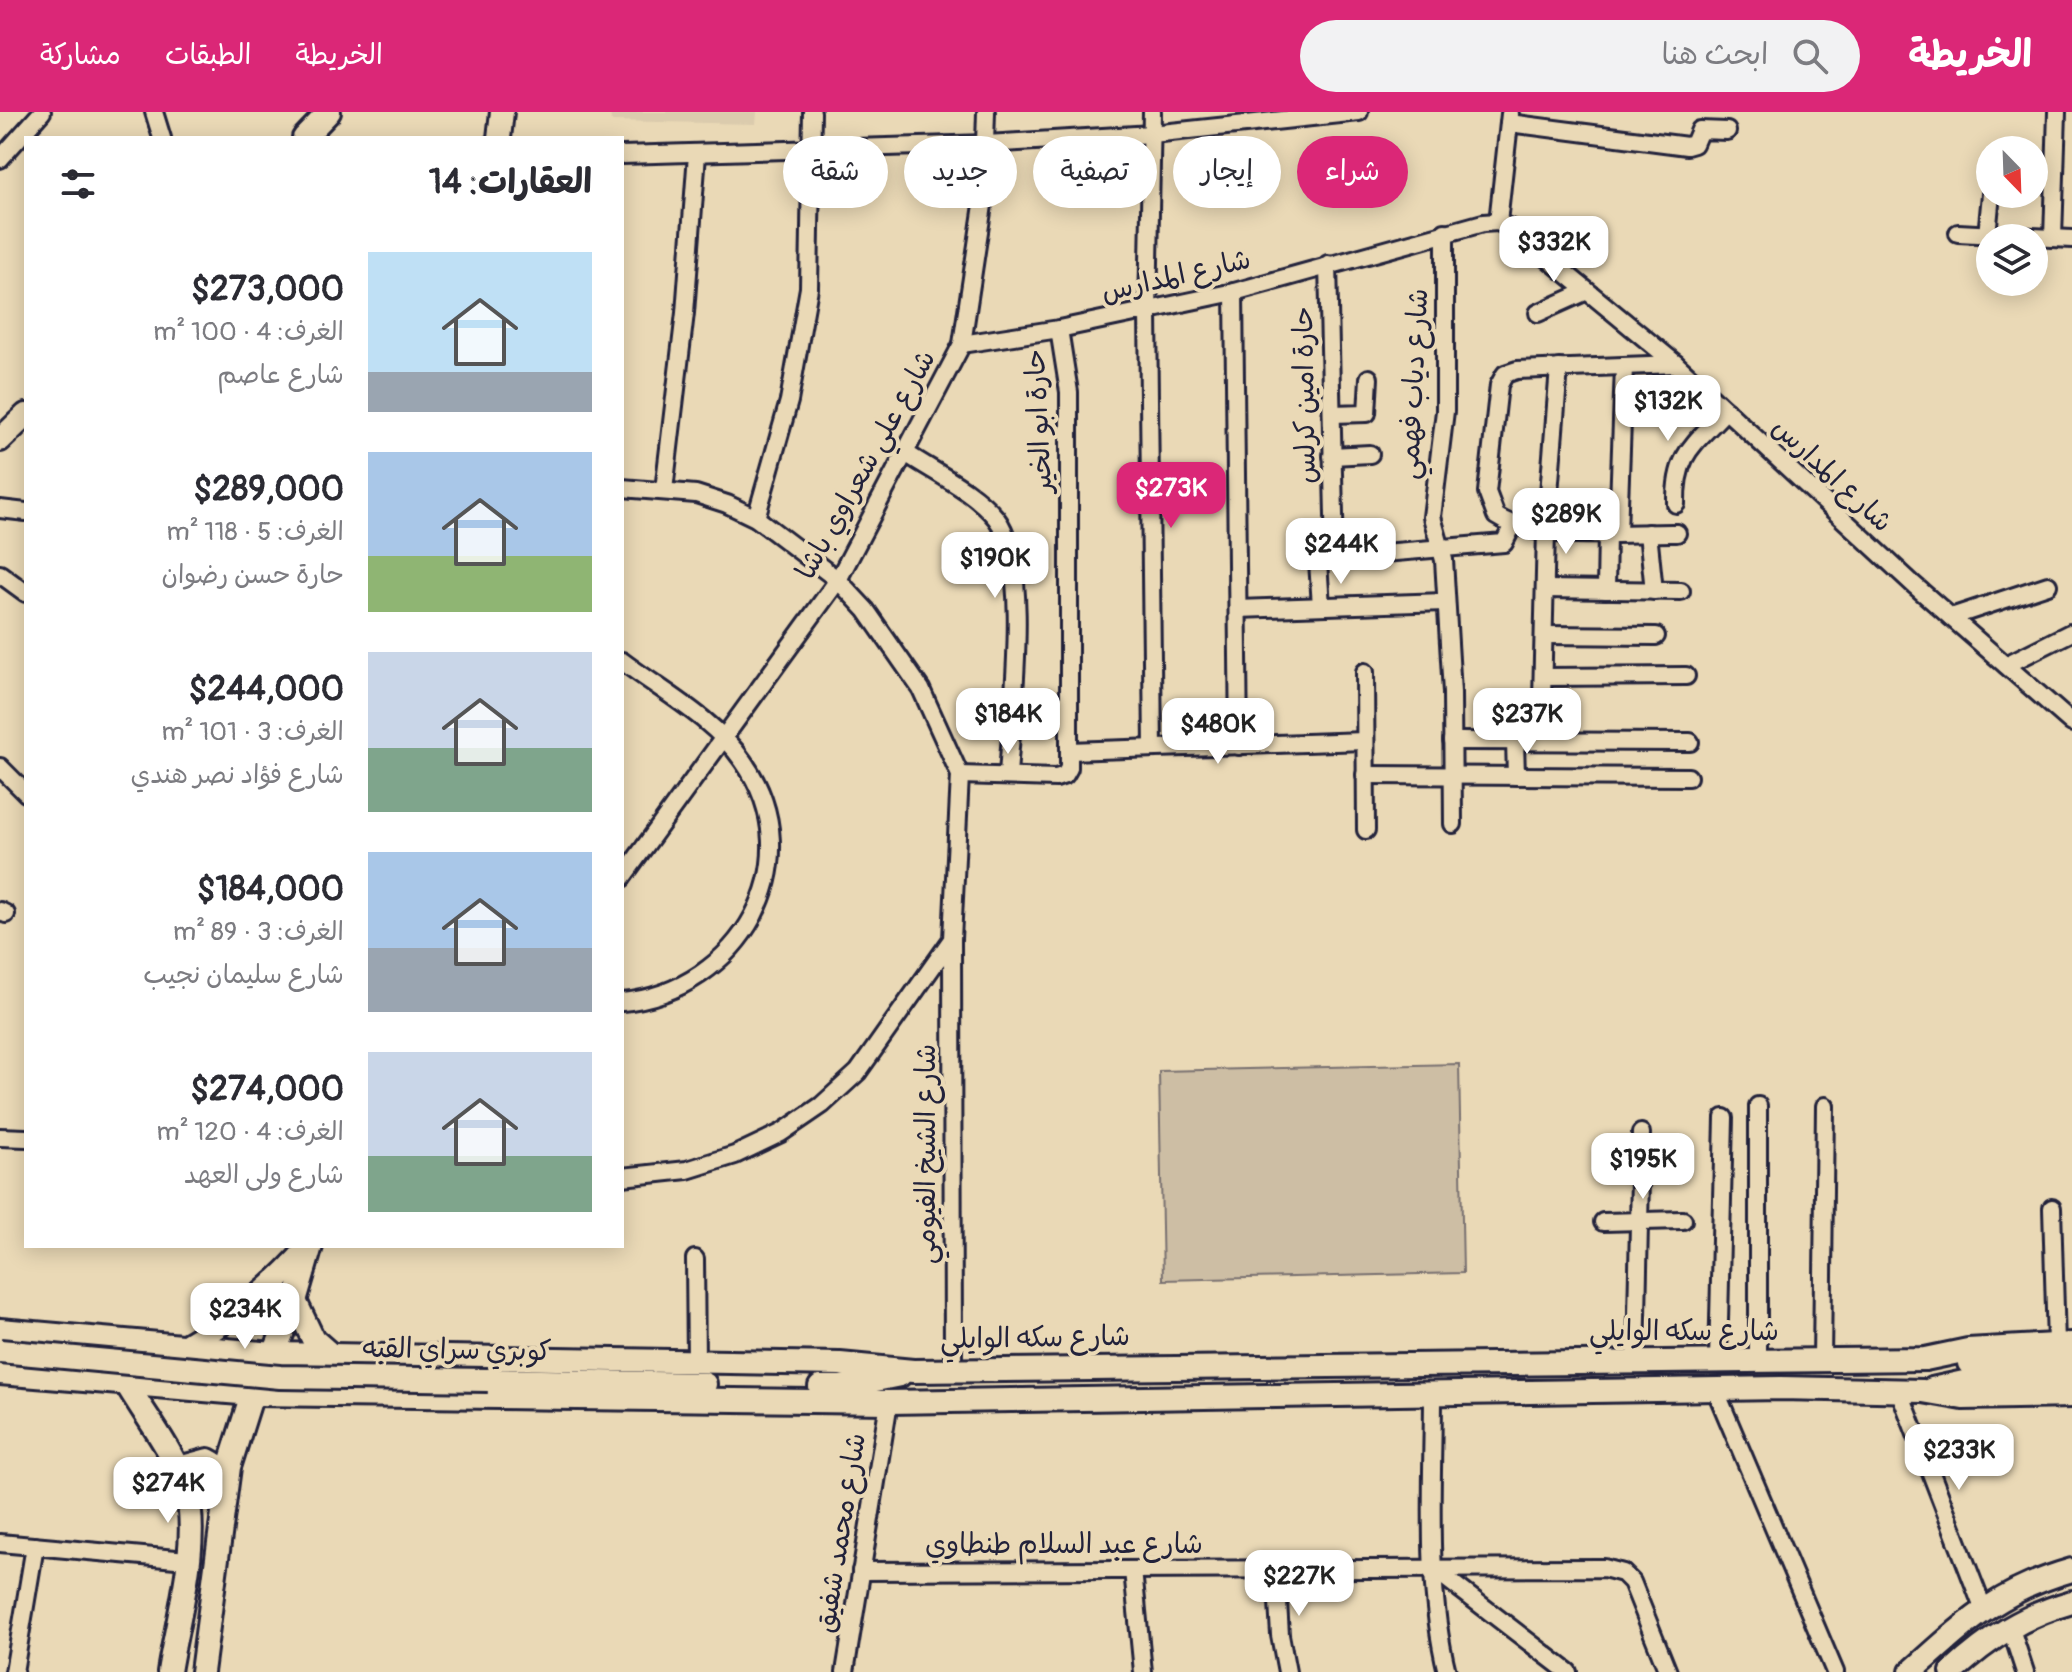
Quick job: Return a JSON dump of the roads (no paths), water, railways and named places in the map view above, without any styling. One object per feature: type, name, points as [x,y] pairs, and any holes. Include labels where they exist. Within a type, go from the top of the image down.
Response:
[{"type":"main road","points":[[306,136],[329,112]]},
{"type":"main road","points":[[499,136],[502,112]]},
{"type":"main road","points":[[0,440],[24,417]]},
{"type":"main road","points":[[185,1346],[254,1302],[276,1284],[308,1248]]},
{"type":"main road","points":[[202,1672],[226,1486],[252,1394],[274,1354],[295,1301],[309,1248]]},
{"type":"main road","points":[[295,1301],[313,1339],[329,1353]]},
{"type":"main road","name":"شارع سكه الوايلي","points":[[0,1330],[274,1354],[840,1364],[913,1371],[1925,1359],[1968,1350],[2064,1344]]},
{"type":"main road","name":"كوبري سراي القبه","points":[[0,1351],[280,1377],[841,1387],[913,1371]]},
{"type":"main road","points":[[1925,1359],[1966,1363],[2072,1361]]},
{"type":"main road","name":"شارع سكه الوايلي","points":[[0,1373],[252,1394],[889,1402],[1715,1389],[1899,1390],[1963,1398],[2072,1396]]},
{"type":"main road","points":[[1923,1391],[1964,1382],[2072,1380]]},
{"type":"main road","points":[[126,1383],[181,1476],[191,1516],[169,1672]]},
{"type":"main road","points":[[181,1476],[186,1466],[208,1460],[219,1465],[225,1474],[226,1486]]},
{"type":"main road","points":[[1911,1672],[1983,1608],[2031,1582],[2072,1570]]},
{"type":"main road","points":[[1952,1672],[1992,1636],[2036,1612],[2072,1602]]},
{"type":"street","points":[[0,159],[42,112]]},
{"type":"street","points":[[154,112],[161,136]]},
{"type":"street","points":[[812,112],[813,136]]},
{"type":"street","name":"شارع علي شعراوي باشا","points":[[986,112],[987,136]]},
{"type":"street","points":[[1152,112],[1148,312],[1153,748]]},
{"type":"street","points":[[1017,142],[1152,134],[1358,112]]},
{"type":"street","points":[[2053,238],[2057,112]]},
{"type":"street","points":[[1498,222],[1509,117],[1687,146],[1694,144],[1700,130],[1727,131]]},
{"type":"street","points":[[624,155],[783,152]]},
{"type":"street","points":[[664,490],[685,313],[697,154]]},
{"type":"street","points":[[756,518],[789,401],[801,345],[809,288],[812,208]]},
{"type":"street","name":"شارع علي شعراوي باشا","points":[[624,875],[838,580],[907,454],[962,344],[982,208]]},
{"type":"street","name":"شارع المدارس","points":[[962,344],[1148,312],[1234,292],[1445,232],[1498,222],[1512,229],[1676,364],[1951,617],[2071,722]]},
{"type":"street","name":"شارع دياب فهمي","points":[[1445,232],[1445,411],[1432,517],[1441,549],[1445,602],[1453,824]]},
{"type":"street","points":[[1958,233],[1976,234]]},
{"type":"street","points":[[2048,238],[2072,239]]},
{"type":"street","name":"حارة امين كرلس","points":[[1328,264],[1335,557]]},
{"type":"street","points":[[1538,313],[1587,291]]},
{"type":"street","points":[[1234,292],[1239,746]]},
{"type":"street","name":"حارة ابو الخير","points":[[1059,329],[1069,392],[1069,751]]},
{"type":"street","points":[[1676,364],[1511,370],[1499,385],[1487,492],[1496,516],[1513,525],[1546,531],[1677,533]]},
{"type":"street","points":[[1606,590],[1624,366]]},
{"type":"street","points":[[1541,741],[1546,531],[1559,368]]},
{"type":"street","points":[[1332,414],[1367,413],[1369,378]]},
{"type":"street","points":[[1676,504],[1675,479],[1681,459],[1726,410]]},
{"type":"street","points":[[907,454],[986,507],[1003,529],[1009,544],[1015,569],[1015,630],[1008,776]]},
{"type":"street","points":[[1332,456],[1370,454]]},
{"type":"street","points":[[624,488],[707,497],[756,518],[838,580],[866,610],[921,689],[960,775],[1056,778],[1065,775],[1069,751],[1365,741]]},
{"type":"street","points":[[0,509],[24,512]]},
{"type":"street","points":[[1321,606],[1318,562],[1323,558],[1504,543],[1513,525]]},
{"type":"street","points":[[1648,533],[1654,591]]},
{"type":"street","points":[[0,574],[24,592]]},
{"type":"street","points":[[1951,617],[2048,585]]},
{"type":"street","points":[[1545,589],[1681,591]]},
{"type":"street","points":[[1238,609],[1445,602]]},
{"type":"street","points":[[2006,665],[2070,633]]},
{"type":"street","points":[[1544,635],[1656,636]]},
{"type":"street","points":[[624,662],[723,736],[749,772],[769,824],[770,858],[764,891],[751,922],[732,950],[707,973],[678,990],[646,1000],[624,1002]]},
{"type":"street","points":[[1365,672],[1366,830]]},
{"type":"street","points":[[1543,677],[1686,676]]},
{"type":"street","points":[[1452,741],[1690,742]]},
{"type":"street","points":[[1515,741],[1516,776]]},
{"type":"street","points":[[0,767],[24,791]]},
{"type":"street","name":"شارع الشيخ الفيومي","points":[[953,1370],[952,939],[960,775]]},
{"type":"street","points":[[1365,775],[1688,777]]},
{"type":"street","points":[[624,1177],[687,1170],[735,1155],[781,1133],[822,1105],[858,1072],[952,939]]},
{"type":"street","points":[[1758,1106],[1758,1360]]},
{"type":"street","points":[[1822,1361],[1825,1106]]},
{"type":"street","points":[[1718,1361],[1724,1118]]},
{"type":"street","points":[[1636,1361],[1641,1133]]},
{"type":"street","points":[[0,1137],[24,1138]]},
{"type":"street","points":[[2052,1208],[2064,1344]]},
{"type":"street","points":[[1603,1222],[1683,1220]]},
{"type":"street","points":[[695,1259],[696,1362]]},
{"type":"street","points":[[1715,1389],[1835,1672]]},
{"type":"street","points":[[1899,1390],[1983,1608]]},
{"type":"street","points":[[1433,1394],[1434,1569],[1438,1638],[1447,1672]]},
{"type":"street","name":"شارع محمد شفيق","points":[[845,1672],[889,1402]]},
{"type":"street","points":[[0,1543],[187,1560]]},
{"type":"street","points":[[14,1672],[35,1546]]},
{"type":"street","name":"شارع عبد السلام طنطاوي","points":[[861,1571],[1604,1568],[1623,1573],[1632,1582],[1667,1672]]},
{"type":"street","points":[[1276,1569],[1280,1635],[1287,1672]]},
{"type":"street","points":[[1434,1569],[1568,1672]]},
{"type":"street","points":[[1133,1570],[1143,1672]]},
{"type":"street","points":[[2010,1626],[2025,1672]]}]
